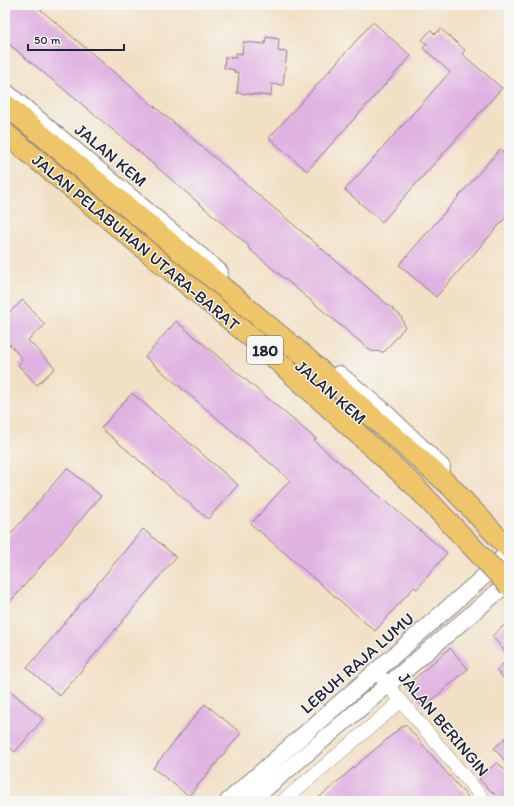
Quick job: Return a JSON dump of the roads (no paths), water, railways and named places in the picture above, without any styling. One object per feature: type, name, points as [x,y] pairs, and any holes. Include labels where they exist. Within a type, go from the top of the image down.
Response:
[{"type":"main road","name":"JALAN PELABUHAN UTARA-BARAT","points":[[5,104],[302,354],[452,487],[509,550]]},
{"type":"main road","name":"JALAN PELABUHAN UTARA-BARAT","points":[[5,132],[264,349],[415,486],[508,587]]},
{"type":"street","name":"JALAN KEM","points":[[5,91],[382,409],[456,480],[509,542]]},
{"type":"street","name":"JALAN KEM","points":[[5,140],[343,428],[425,502],[489,572],[508,587]]},
{"type":"street","name":"LEBUH RAJA LUMU","points":[[228,801],[489,572],[509,550]]},
{"type":"street","points":[[251,801],[388,685],[508,587]]},
{"type":"street","name":"JALAN BERINGIN","points":[[376,671],[485,801]]},
{"type":"street","points":[[291,799],[401,701]]}]
